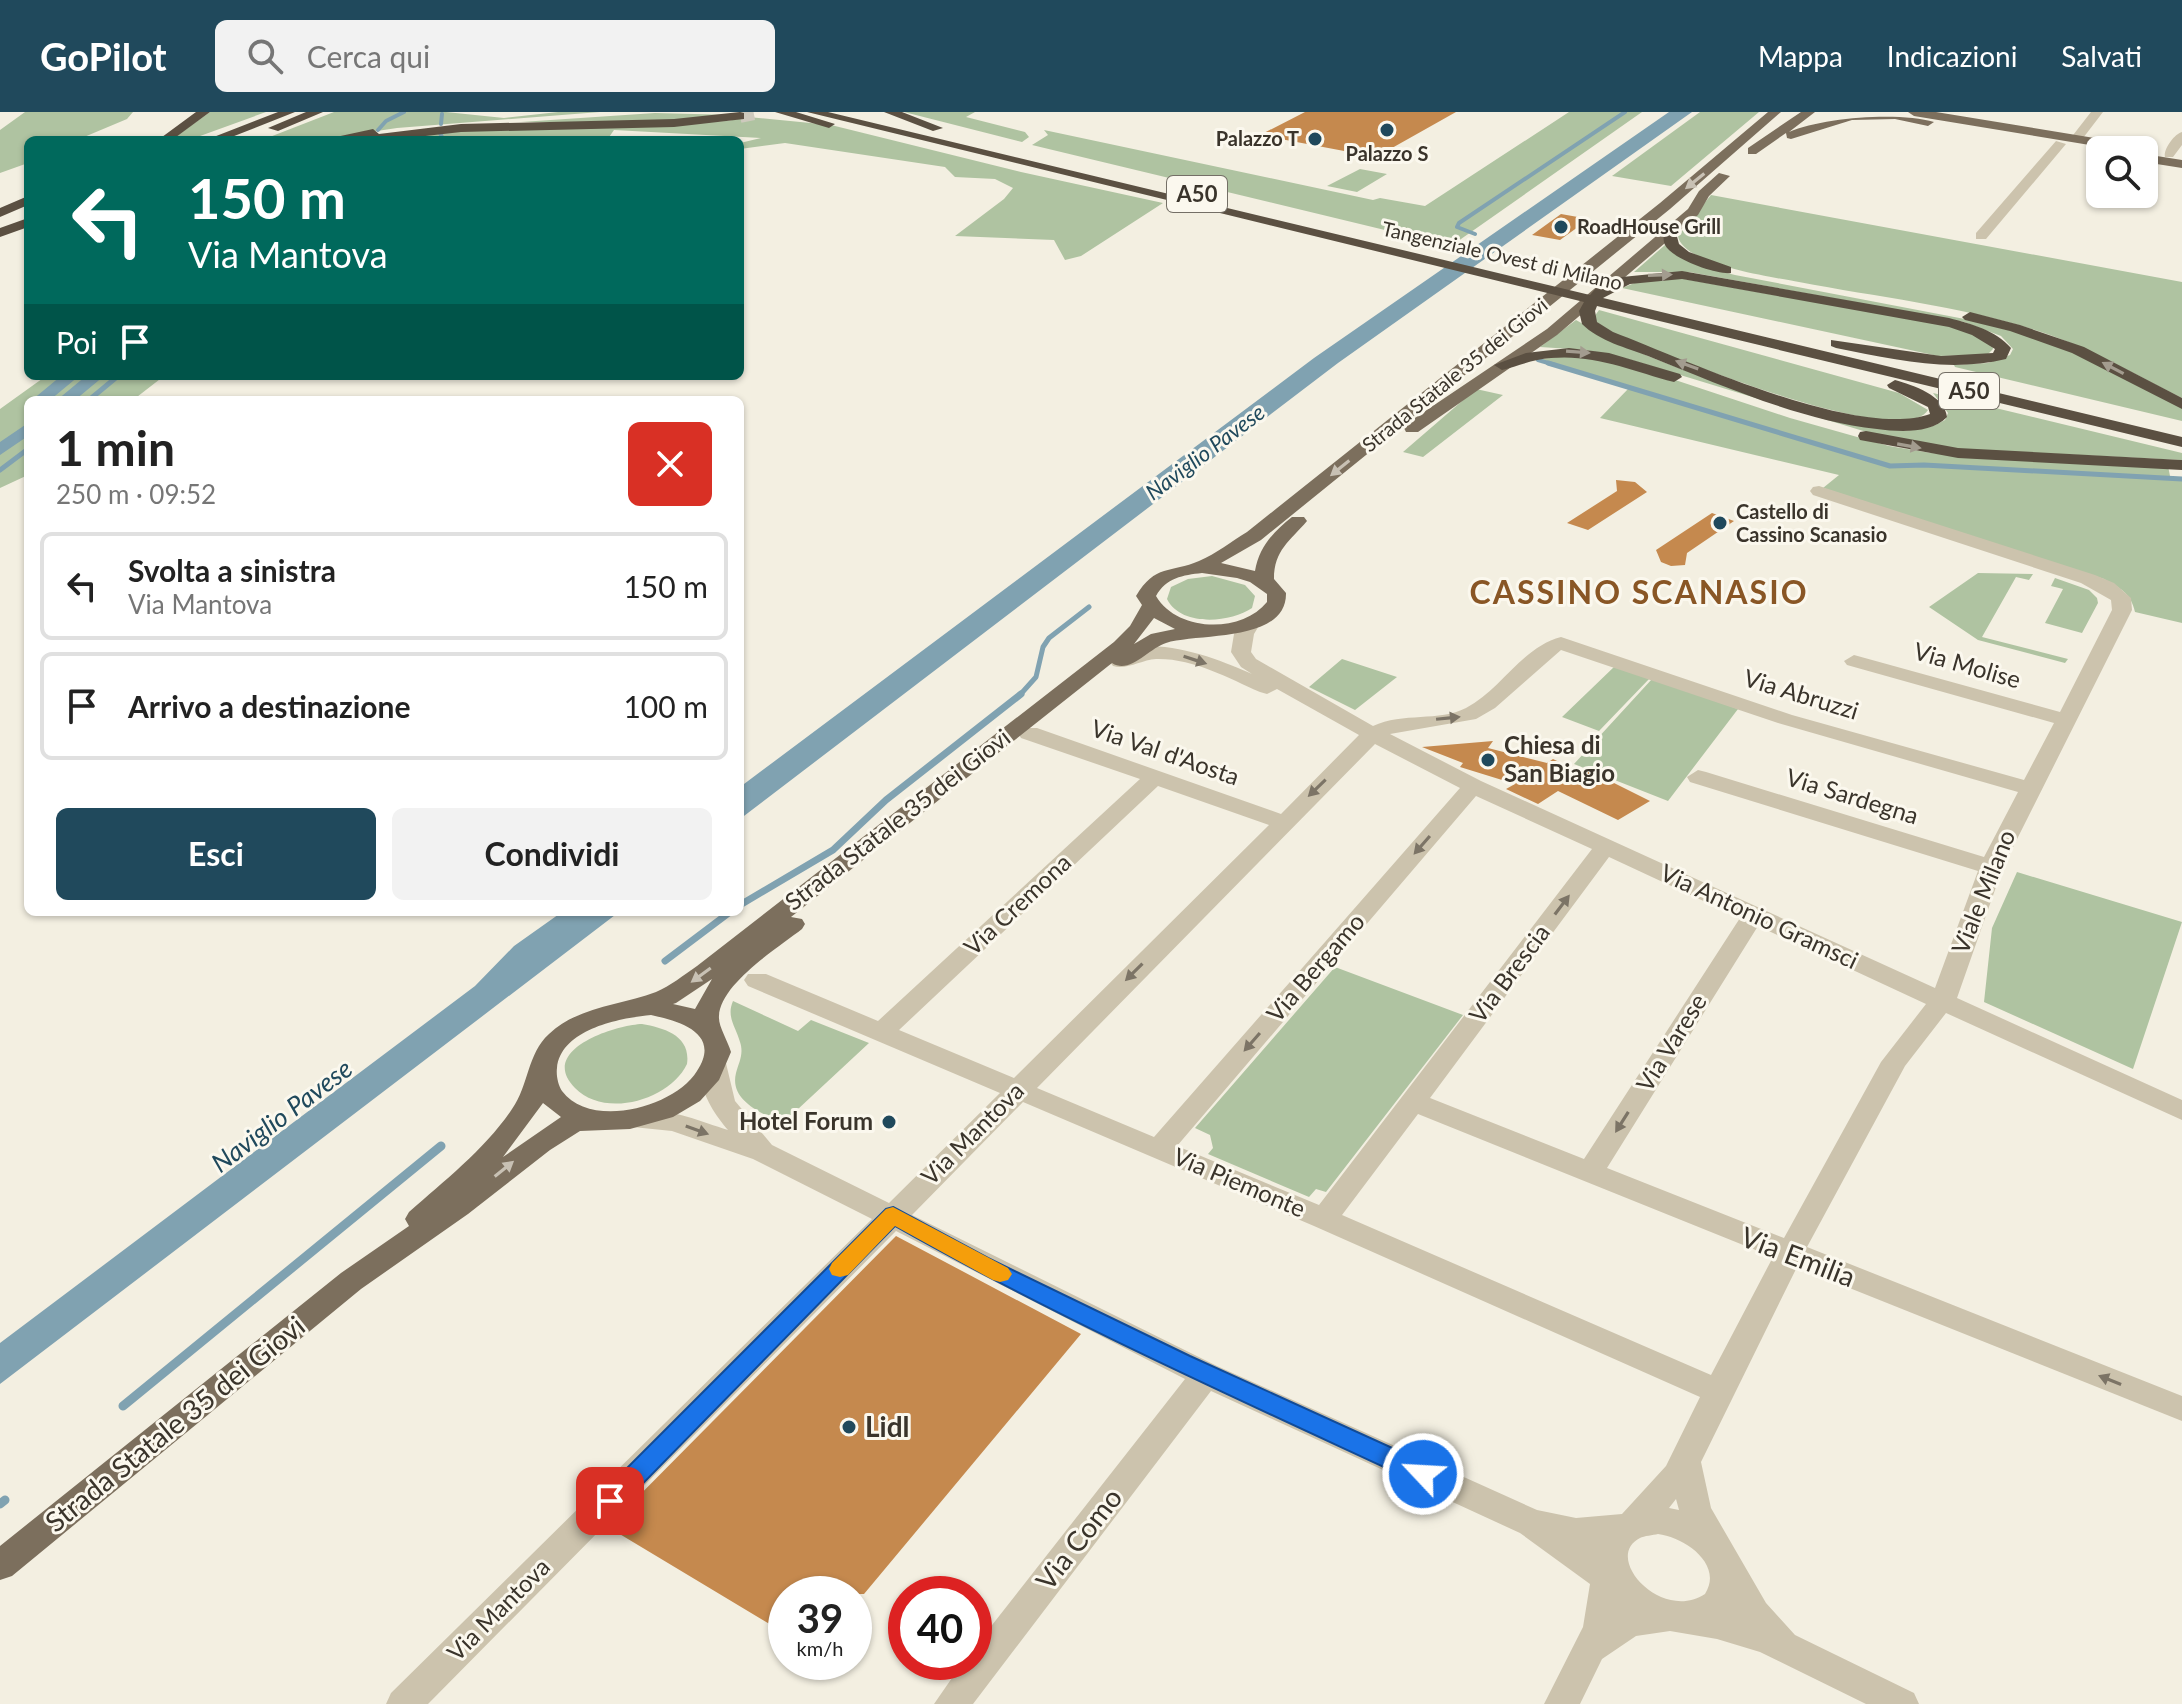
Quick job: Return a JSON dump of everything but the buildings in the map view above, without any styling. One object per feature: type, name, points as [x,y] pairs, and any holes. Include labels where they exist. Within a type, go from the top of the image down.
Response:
[{"type":"highway","points":[[170,136],[204,112]]},
{"type":"highway","points":[[209,136],[274,112]]},
{"type":"highway","points":[[223,136],[289,112]]},
{"type":"highway","points":[[253,136],[317,112]]},
{"type":"highway","points":[[475,114],[543,112]]},
{"type":"highway","points":[[362,136],[472,123],[666,112]]},
{"type":"highway","points":[[677,112],[770,114],[1012,161]]},
{"type":"highway","name":"Tangenziale Ovest di Milano","points":[[813,112],[1396,254],[1603,299],[2182,442]]},
{"type":"highway","name":"Tangenziale Ovest di Milano","points":[[857,112],[2182,429]]},
{"type":"highway","points":[[878,112],[920,122]]},
{"type":"highway","points":[[890,112],[984,142]]},
{"type":"highway","points":[[392,136],[461,128],[683,123],[740,116]]},
{"type":"highway","points":[[0,214],[24,202]]},
{"type":"highway","points":[[0,214],[24,207]]},
{"type":"highway","points":[[0,235],[24,224]]},
{"type":"highway","points":[[0,235],[24,229]]},
{"type":"highway","points":[[1670,232],[1672,245],[1684,255],[1737,273],[1968,317],[2027,332],[2078,350],[2182,404]]},
{"type":"highway","points":[[1756,339],[1917,393],[1938,408],[1939,417],[1918,426],[1873,425],[1758,392],[1597,330],[1590,324],[1587,311],[1626,280],[1649,275],[1682,275],[1969,327],[1991,337],[2003,348],[2000,356],[1985,361],[1955,362],[1775,331]]},
{"type":"highway","points":[[1502,365],[1540,353],[1589,353],[1618,359],[1896,444],[1986,455],[2182,465]]},
{"type":"main road","name":"Strada Statale 35 dei Giovi","points":[[628,1008],[667,997],[706,972],[1121,646],[1138,629],[1150,607],[1146,596],[1151,585],[1163,576],[1202,567],[1223,557],[1278,517],[1665,206],[1775,112]]},
{"type":"main road","points":[[1410,430],[1603,299],[1693,212],[1704,194],[1742,159],[1809,112]]},
{"type":"main road","points":[[1875,112],[1920,114],[2086,141]]},
{"type":"main road","points":[[1742,159],[1829,119],[1873,114],[1920,114],[2086,149]]},
{"type":"main road","points":[[2158,160],[2182,164]]},
{"type":"main road","name":"Strada Statale 35 dei Giovi","points":[[709,1030],[705,1023],[706,1009],[725,980],[1120,662],[1158,638],[1250,624],[1274,609],[1277,599],[1264,581],[1266,554],[1273,542],[1704,194]]},
{"type":"main road","points":[[1202,567],[1237,570],[1264,581]]},
{"type":"main road","points":[[1150,607],[1172,622],[1208,630]]},
{"type":"main road","points":[[651,1007],[693,1017],[709,1030],[718,1050],[716,1065],[704,1086],[684,1102],[653,1115],[600,1119],[579,1114],[557,1101],[546,1086],[544,1066],[553,1047],[571,1029],[601,1014],[651,1007]]},
{"type":"main road","name":"Strada Statale 35 dei Giovi","points":[[0,1566],[351,1281],[515,1126],[534,1096],[544,1066]]},
{"type":"main road","name":"Strada Statale 35 dei Giovi","points":[[351,1281],[458,1207],[552,1134],[580,1119],[600,1119]]},
{"type":"street","points":[[2076,139],[2097,112]]},
{"type":"street","points":[[2176,155],[2182,136]]},
{"type":"street","points":[[1981,236],[2060,144]]},
{"type":"street","name":"Viale Milano","points":[[1632,1526],[1662,1495],[1685,1463],[1717,1391],[1894,1062],[1943,1000],[1991,867],[2122,610],[2121,598],[2088,579],[1819,491]]},
{"type":"street","name":"Via Antonio Gramsci","points":[[1250,624],[1244,634],[1241,652],[1248,663],[1340,717],[1473,786],[2182,1111]]},
{"type":"street","name":"Via Abruzzi","points":[[1373,734],[1394,722],[1453,719],[1474,713],[1550,647],[1561,643],[1785,719],[2029,788]]},
{"type":"street","name":"Via Antonio Gramsci","points":[[1120,662],[1144,653],[1170,652],[1191,657],[1340,717]]},
{"type":"street","name":"Via Molise","points":[[1854,661],[2066,720]]},
{"type":"street","name":"Via Val d'Aosta","points":[[1029,733],[1283,822]]},
{"type":"street","name":"Via Mantova","points":[[404,1704],[1373,734]]},
{"type":"street","name":"Via Sardegna","points":[[1698,777],[1991,867]]},
{"type":"street","name":"Via Cremona","points":[[882,1032],[1154,778]]},
{"type":"street","name":"Via Bergamo","points":[[1159,1149],[1473,786]]},
{"type":"street","name":"Via Brescia","points":[[1324,1219],[1606,846]]},
{"type":"street","name":"Via Varese","points":[[1590,1172],[1754,914]]},
{"type":"street","name":"Via Piemonte","points":[[757,980],[1324,1219],[1717,1391]]},
{"type":"street","points":[[716,1065],[715,1080],[722,1103],[730,1117],[763,1152]]},
{"type":"street","name":"Via Emilia","points":[[1415,1102],[2182,1409]]},
{"type":"street","points":[[630,1119],[674,1122],[763,1152],[893,1215],[980,1264],[1206,1375],[1532,1523],[1614,1576],[1648,1610],[1741,1630],[1791,1649],[1901,1704]]},
{"type":"street","name":"Via Como","points":[[952,1704],[1206,1375]]},
{"type":"street","points":[[1685,1463],[1695,1509],[1720,1555],[1754,1614],[1791,1649]]},
{"type":"street","points":[[1532,1523],[1576,1532],[1609,1531],[1651,1520],[1680,1524],[1700,1534],[1720,1555],[1727,1583],[1720,1601],[1706,1612],[1638,1619],[1619,1627],[1591,1649]]},
{"type":"street","points":[[1562,1704],[1591,1649],[1604,1614],[1614,1576],[1616,1539],[1632,1526]]},
{"type":"green space","points":[[25,112],[133,112],[127,119],[87,136],[24,136],[24,164],[0,173],[0,130]]},
{"type":"green space","points":[[210,112],[266,112],[200,136],[177,136]]},
{"type":"green space","points":[[334,112],[446,112],[504,118],[558,112],[600,112],[397,128],[344,136],[272,136]]},
{"type":"green space","points":[[904,112],[975,112],[966,117],[1025,132],[1029,137],[1022,142]]},
{"type":"green space","points":[[1569,112],[1642,112],[1451,246],[1032,145],[1048,135],[1044,130],[1373,200],[1380,198],[1425,206]]},
{"type":"green space","points":[[1700,112],[1759,112],[1671,186],[1612,176]]},
{"type":"green space","points":[[655,113],[734,115],[652,122],[521,122]]},
{"type":"green space","points":[[748,117],[831,125],[1163,203],[1081,256],[1065,260],[1054,240],[955,236],[1004,199],[1013,188],[995,179],[955,177],[945,167],[785,143],[744,148],[744,142],[761,138],[744,136],[614,130],[610,136],[402,136],[435,132],[727,121]]},
{"type":"green space","points":[[1360,169],[1387,174],[1357,192],[1327,186]]},
{"type":"green space","points":[[1711,195],[2182,282],[2182,398],[2084,349],[2020,325],[1957,310],[1751,273],[1695,255],[1678,236]]},
{"type":"green space","points":[[1665,245],[1711,269],[1996,325],[2063,347],[2182,408],[2182,421],[1955,367],[1988,363],[2010,355],[2013,349],[2001,336],[1964,322],[1689,272],[1634,272]]},
{"type":"green space","points":[[1673,277],[1962,328],[1992,344],[1993,349],[1987,355],[1938,356],[1622,288],[1637,282]]},
{"type":"green space","points":[[1599,310],[1899,393],[1928,410],[1909,420],[1873,418],[1776,394],[1611,332],[1595,321]]},
{"type":"green space","points":[[1576,320],[1653,358],[1735,387],[1905,431],[1933,426],[1945,420],[1948,413],[1933,393],[2182,453],[2182,460],[1951,449],[1883,437],[1628,359],[1586,350],[1540,347]]},
{"type":"green space","points":[[1579,354],[1636,367],[1790,418],[1889,446],[1931,453],[2168,466],[2170,476],[2182,479],[2182,623],[2135,612],[2128,596],[2104,579],[1823,488],[1839,475],[1600,418],[1628,389],[1535,360]]},
{"type":"green space","points":[[40,380],[159,380],[138,396],[24,396],[24,477],[0,488],[0,409]]},
{"type":"green space","points":[[1476,389],[1503,395],[1423,457],[1403,452]]},
{"type":"green space","points":[[1978,573],[2033,574],[2029,580],[2016,577],[1982,637],[2068,659],[2065,663],[1978,640],[1929,607]]},
{"type":"green space","points":[[1212,576],[1245,585],[1255,596],[1252,608],[1231,617],[1206,620],[1183,614],[1167,599],[1171,587],[1188,579]]},
{"type":"green space","points":[[2055,578],[2089,590],[2097,598],[2098,603],[2082,633],[2045,623],[2063,589],[2051,586]]},
{"type":"green space","points":[[1342,659],[1397,677],[1355,710],[1309,687]]},
{"type":"green space","points":[[1615,666],[1650,678],[1599,731],[1562,717]]},
{"type":"green space","points":[[1652,679],[1738,709],[1668,801],[1574,764]]},
{"type":"green space","points":[[2017,872],[2182,922],[2133,1069],[1984,1002],[1992,928]]},
{"type":"green space","points":[[1335,967],[1463,1015],[1326,1192],[1316,1189],[1309,1197],[1208,1154],[1213,1148],[1210,1135],[1195,1128]]},
{"type":"green space","points":[[733,1001],[798,1031],[811,1020],[869,1043],[783,1123],[749,1105],[738,1091],[735,1083],[741,1050],[731,1017]]},
{"type":"green space","points":[[642,1024],[667,1031],[681,1040],[687,1054],[687,1064],[679,1077],[652,1096],[619,1104],[588,1097],[575,1088],[566,1074],[566,1062],[572,1051],[599,1035]]},
{"type":"water","name":"Naviglio Pavese","points":[[1669,112],[1692,112],[1338,363],[744,816],[744,784],[1314,358]]},
{"type":"water","points":[[556,916],[614,916],[0,1384],[0,1343],[475,986],[514,946]]},
{"type":"waterway","points":[[378,130],[386,121],[404,112]]},
{"type":"waterway","points":[[1475,234],[1457,227],[1459,223],[1625,112]]},
{"type":"waterway","points":[[441,124],[442,114]]},
{"type":"waterway","points":[[1538,360],[1555,365]]},
{"type":"waterway","points":[[1548,363],[1890,466],[1924,465],[2182,479]]},
{"type":"waterway","points":[[45,396],[66,380]]},
{"type":"waterway","points":[[70,396],[91,380]]},
{"type":"waterway","points":[[94,396],[113,380]]},
{"type":"waterway","points":[[0,450],[24,431]]},
{"type":"waterway","points":[[0,470],[24,452]]},
{"type":"waterway","points":[[1020,695],[1036,677],[1043,647],[1049,638],[1089,607]]},
{"type":"waterway","points":[[744,903],[833,850],[886,800],[1020,695]]},
{"type":"waterway","points":[[665,961],[725,916]]},
{"type":"waterway","points":[[123,1406],[441,1146]]},
{"type":"waterway","points":[[0,1504],[5,1500]]},
{"type":"tunnel","points":[[740,116],[760,112]]},
{"type":"slow traffic","points":[[840,1269],[893,1215],[1000,1274]]},
{"type":"place","name":"Palazzo S","points":[[1387,130]]},
{"type":"place","name":"Palazzo T","points":[[1315,139]]},
{"type":"place","name":"RoadHouse Grill","points":[[1561,227]]},
{"type":"place","name":"Castello di Cassino Scanasio","points":[[1720,523]]},
{"type":"place","name":"Chiesa di San Biagio","points":[[1488,760]]},
{"type":"place","name":"Hotel Forum","points":[[889,1122]]},
{"type":"place","name":"Lidl","points":[[849,1427]]},
{"type":"district","name":"CASSINO SCANASIO","points":[[1639,593]]},
{"type":"route","points":[[610,1501],[893,1215],[980,1264],[1181,1363],[1423,1474]]}]
